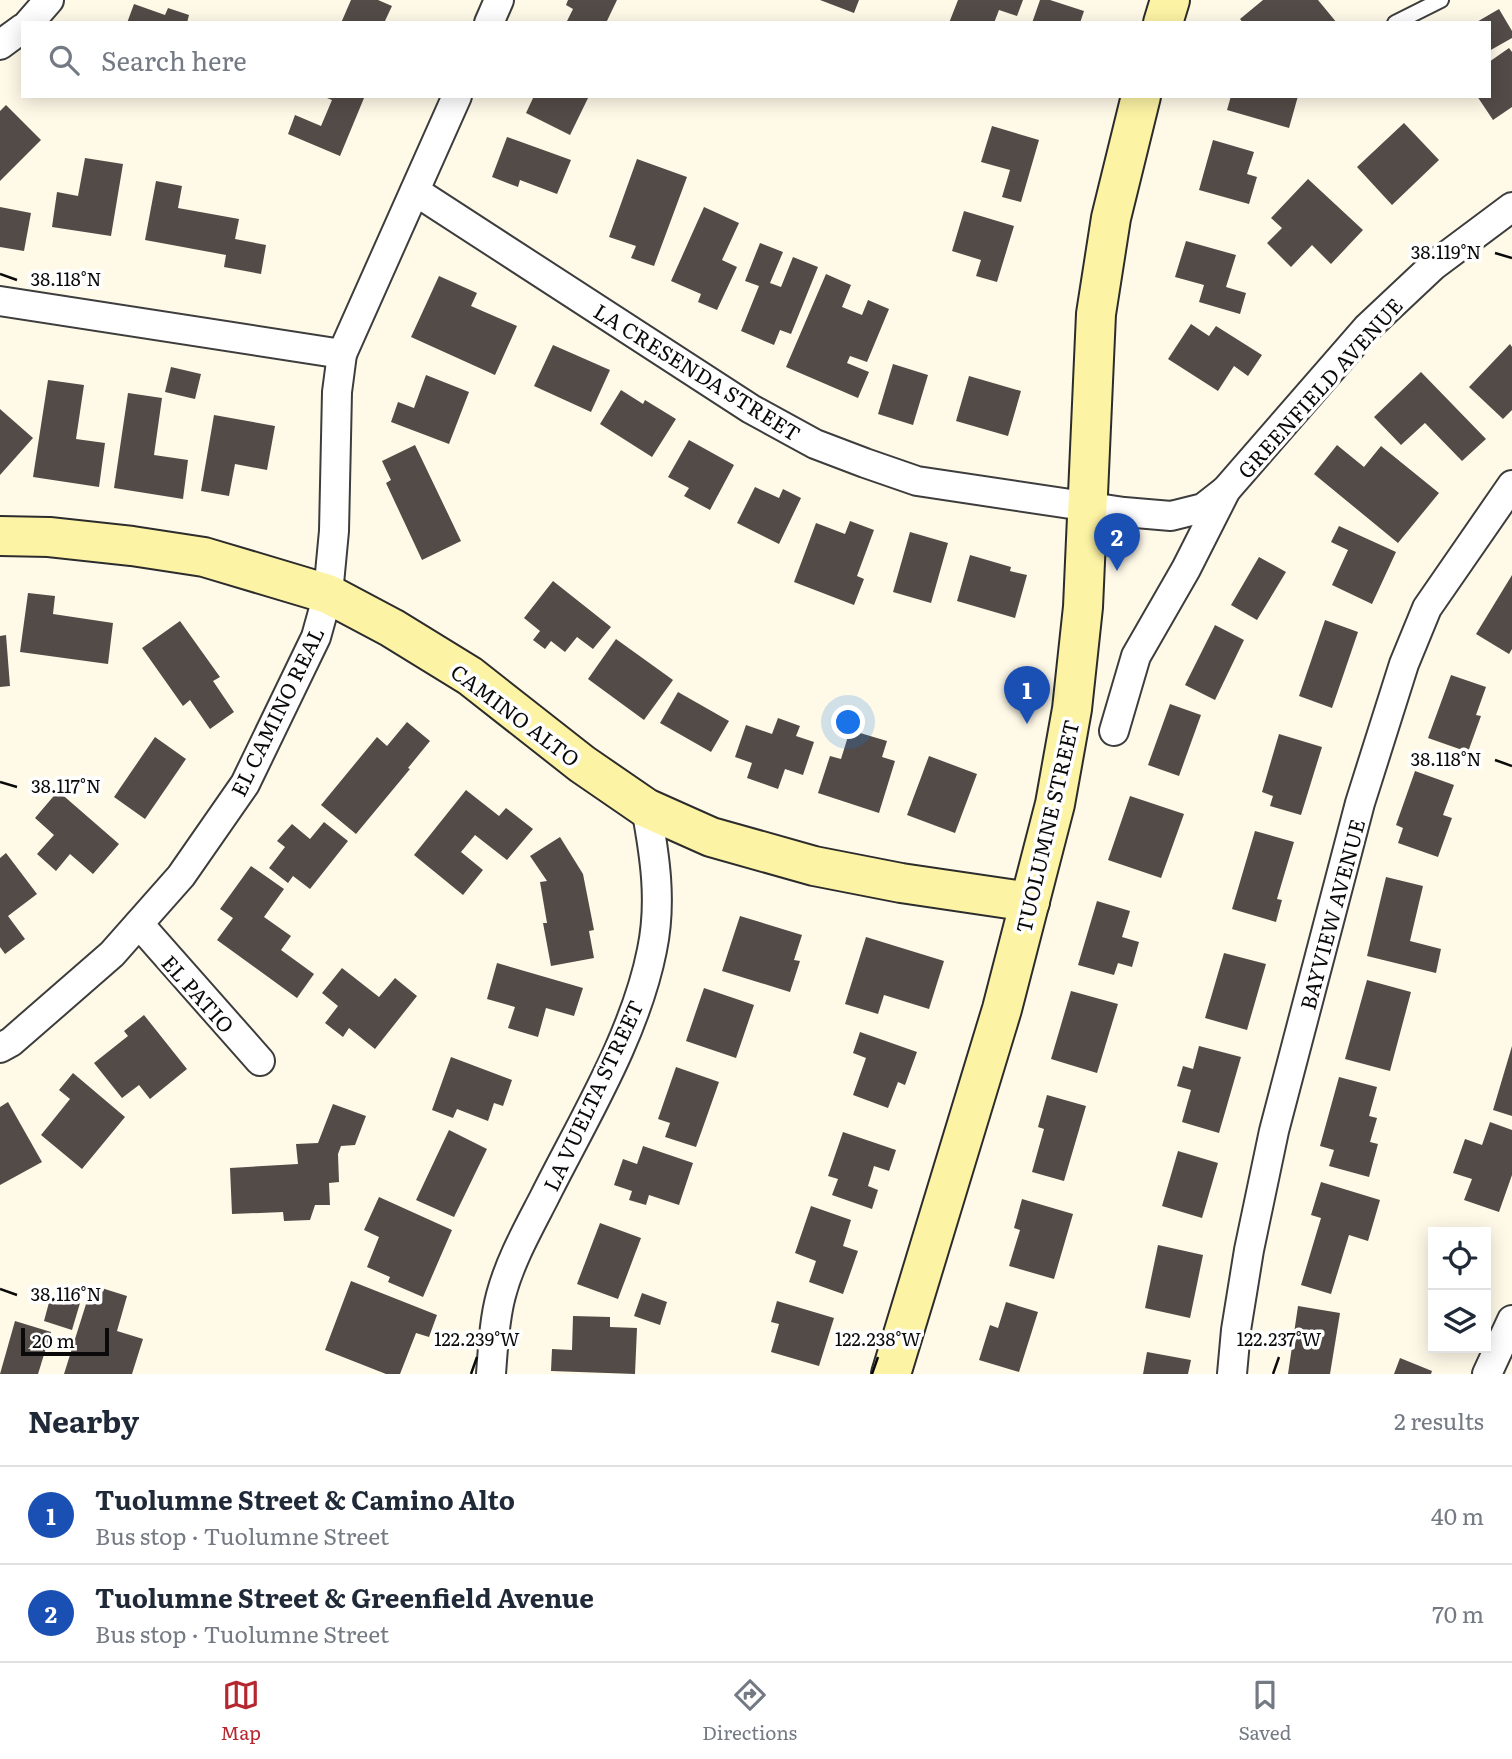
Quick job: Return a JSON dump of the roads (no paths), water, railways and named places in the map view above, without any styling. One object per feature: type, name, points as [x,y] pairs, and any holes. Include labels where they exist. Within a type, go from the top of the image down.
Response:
[{"type":"main road","points":[[1164,21],[1170,0]]},
{"type":"main road","name":"TUOLUMNE STREET","points":[[891,1374],[1002,1009],[1055,804],[1072,709],[1084,594],[1096,314],[1104,257],[1141,98]]},
{"type":"main road","name":"CAMINO ALTO","points":[[0,536],[49,537],[204,557],[328,594],[392,628],[470,676],[582,764],[646,808],[711,837],[814,866],[901,883],[1030,902]]},
{"type":"street","points":[[31,21],[49,0]]},
{"type":"street","points":[[490,21],[499,0]]},
{"type":"street","points":[[0,45],[21,29]]},
{"type":"street","name":"EL CAMINO REAL","points":[[0,1048],[11,1042],[112,954],[181,876],[245,784],[316,637],[328,594],[334,531],[337,392],[342,354],[456,98]]},
{"type":"street","name":"LA CRESENDA STREET","points":[[415,191],[751,409],[815,444],[917,481],[1088,506]]},
{"type":"street","name":"GREENFIELD AVENUE","points":[[1088,506],[1171,516],[1203,508],[1226,490],[1367,328],[1433,266],[1512,207]]},
{"type":"street","points":[[0,302],[342,354]]},
{"type":"street","name":"BAYVIEW AVENUE","points":[[1232,1374],[1249,1250],[1272,1144],[1360,803],[1404,664],[1427,608],[1512,485]]},
{"type":"street","name":"GREENFIELD AVENUE","points":[[1114,731],[1136,656],[1186,569],[1226,490]]},
{"type":"street","name":"LA VUELTA STREET","points":[[491,1374],[501,1295],[518,1249],[600,1087],[634,1013],[652,950],[657,908],[657,863],[646,808]]},
{"type":"street","name":"EL PATIO","points":[[139,924],[260,1061]]},
{"type":"street","points":[[1487,1374],[1512,1320]]},
{"type":"lane","points":[[1399,21],[1441,0]]},
{"type":"place","name":"Tuolumne Street & Greenfield Avenue","points":[[1117,571]]},
{"type":"place","name":"Tuolumne Street & Camino Alto","points":[[1027,724]]}]
